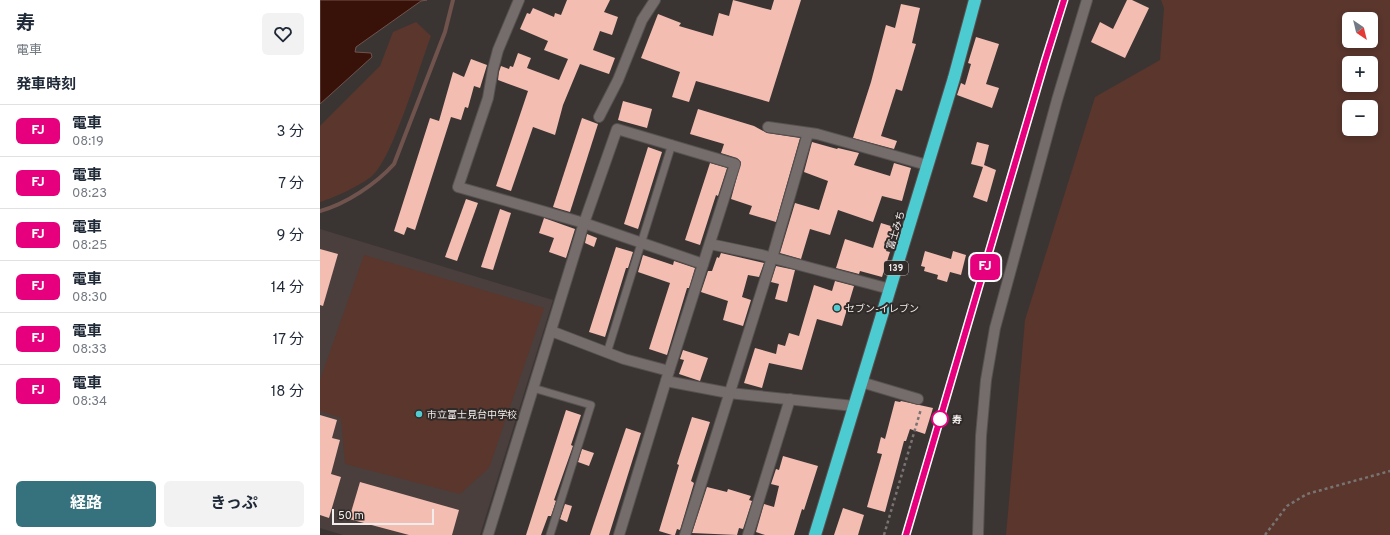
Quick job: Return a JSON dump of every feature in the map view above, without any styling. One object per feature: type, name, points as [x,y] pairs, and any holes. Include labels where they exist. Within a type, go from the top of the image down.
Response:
[{"type":"highway","name":"富士みち","points":[[815,535],[890,289],[975,0]]},
{"type":"street","points":[[519,0],[498,50],[492,69],[488,98],[458,187],[584,223],[641,244],[703,264]]},
{"type":"street","points":[[599,117],[618,80],[642,20],[654,0]]},
{"type":"street","points":[[978,535],[981,436],[986,380],[995,328],[1057,100],[1087,0]]},
{"type":"street","points":[[768,126],[808,133],[927,165]]},
{"type":"street","points":[[488,535],[584,223],[617,129],[672,144],[735,164],[669,371],[619,535]]},
{"type":"street","points":[[686,535],[772,258],[808,133]]},
{"type":"street","points":[[710,244],[772,258],[890,289]]},
{"type":"street","points":[[551,331],[624,360],[669,371]]},
{"type":"street","points":[[666,382],[729,394],[854,406]]},
{"type":"street","points":[[862,382],[918,399]]},
{"type":"street","points":[[748,535],[790,399]]},
{"type":"lane","points":[[607,353],[672,144]]},
{"type":"lane","points":[[533,388],[591,405],[550,535]]},
{"type":"path","points":[[884,535],[923,401],[918,399]]},
{"type":"path","points":[[1265,535],[1287,506],[1307,494],[1390,472]]},
{"type":"shaded area","points":[[320,0],[427,0],[421,1],[356,47],[355,52],[371,53],[372,57],[320,104]]},
{"type":"shaded area","points":[[1161,0],[1390,0],[1390,535],[1006,535],[1025,320],[1095,97],[1160,60],[1164,8]]},
{"type":"shaded area","points":[[416,22],[431,36],[397,132],[380,167],[372,176],[361,183],[332,198],[320,202],[320,126],[380,66],[393,32]]},
{"type":"shaded area","name":"市立富士見台中学校","points":[[320,229],[553,300],[480,535],[343,535],[320,528]]},
{"type":"shaded area","name":"市立富士見台中学校","points":[[364,255],[544,308],[489,468],[460,494],[345,464],[341,418],[320,411],[320,380]]},
{"type":"building","points":[[567,0],[610,0],[604,12],[618,17],[612,35],[600,31],[593,50],[615,58],[609,74],[580,64],[563,105],[555,135],[533,127],[511,191],[496,186],[528,91],[498,80],[501,66],[509,69],[510,66],[513,67],[518,53],[531,58],[527,68],[559,80],[568,59],[544,50],[548,41],[520,29],[527,13],[530,14],[533,8],[554,17],[555,13],[561,15]]},
{"type":"building","points":[[733,0],[771,10],[774,0],[801,0],[769,102],[696,81],[689,102],[672,97],[680,72],[641,58],[658,14],[681,23],[679,26],[713,36],[719,13],[729,16]]},
{"type":"building","points":[[1127,0],[1132,0],[1149,8],[1125,58],[1091,42],[1100,22],[1113,29]]},
{"type":"building","points":[[901,4],[920,8],[912,43],[916,44],[902,91],[896,89],[881,136],[897,141],[894,149],[853,138],[871,82],[886,25],[895,28]]},
{"type":"building","points":[[976,37],[999,44],[986,84],[999,88],[992,108],[957,95],[961,83],[965,85],[971,64],[968,63]]},
{"type":"building","points":[[471,59],[487,65],[480,88],[474,86],[468,108],[465,107],[461,120],[451,117],[415,230],[407,227],[404,235],[394,231],[430,118],[439,121],[453,72],[464,77]]},
{"type":"building","points":[[623,101],[652,109],[647,128],[618,120]]},
{"type":"building","points":[[698,109],[754,126],[767,133],[800,138],[776,222],[749,214],[752,206],[731,199],[741,162],[737,158],[721,153],[724,144],[690,134]]},
{"type":"building","points":[[582,118],[598,124],[570,212],[553,207]]},
{"type":"building","points":[[812,142],[859,153],[854,165],[890,176],[894,163],[911,168],[902,201],[882,196],[873,222],[838,210],[830,235],[810,229],[801,259],[780,253],[795,203],[819,210],[828,181],[804,172]]},
{"type":"building","points":[[977,142],[989,145],[984,165],[996,170],[987,202],[973,197],[983,167],[971,164]]},
{"type":"building","points":[[648,147],[662,152],[638,229],[624,224]]},
{"type":"building","points":[[710,163],[727,168],[718,196],[716,195],[700,245],[685,240]]},
{"type":"building","points":[[466,199],[478,203],[457,261],[445,257]]},
{"type":"building","points":[[500,209],[511,213],[493,270],[481,267]]},
{"type":"building","points":[[544,218],[575,229],[566,258],[549,252],[554,238],[539,233]]},
{"type":"building","points":[[881,223],[894,227],[886,251],[890,252],[882,277],[860,271],[859,274],[836,268],[845,239],[873,248]]},
{"type":"building","points":[[587,234],[597,238],[594,247],[585,243]]},
{"type":"building","points":[[616,247],[633,252],[628,268],[626,268],[605,337],[589,332]]},
{"type":"building","points":[[320,249],[338,254],[323,306],[320,305]]},
{"type":"building","points":[[925,251],[951,259],[953,251],[966,255],[961,275],[950,272],[947,282],[937,279],[938,275],[924,271],[925,267],[921,266]]},
{"type":"building","points":[[721,253],[764,263],[759,277],[748,275],[742,297],[751,300],[743,326],[723,320],[728,301],[701,292],[708,271],[712,271],[717,257],[719,258]]},
{"type":"building","points":[[643,255],[673,265],[674,261],[695,268],[689,288],[687,288],[667,355],[649,349],[670,283],[638,272]]},
{"type":"building","points":[[776,266],[795,270],[787,302],[775,299],[779,284],[771,282]]},
{"type":"building","points":[[835,281],[854,286],[842,326],[817,319],[802,370],[769,363],[762,388],[744,383],[755,348],[776,354],[778,344],[785,346],[789,333],[799,336],[814,285],[832,291]]},
{"type":"building","points":[[683,350],[708,358],[700,381],[679,374],[684,360],[680,359]]},
{"type":"building","points":[[895,401],[933,408],[925,434],[910,429],[906,441],[904,441],[885,512],[867,507],[882,454],[877,453],[881,437],[885,439]]},
{"type":"building","points":[[566,410],[581,415],[571,445],[573,446],[554,500],[556,501],[551,516],[548,516],[541,535],[526,535]]},
{"type":"building","points":[[320,415],[337,420],[332,438],[340,440],[331,474],[341,477],[329,518],[320,515]]},
{"type":"building","points":[[692,417],[710,422],[691,481],[694,483],[680,530],[677,529],[675,535],[672,535],[659,531],[679,465],[677,464]]},
{"type":"building","points":[[626,428],[641,433],[609,535],[590,535]]},
{"type":"building","points":[[582,449],[594,453],[589,466],[578,462]]},
{"type":"building","points":[[783,456],[818,466],[804,510],[802,509],[794,535],[765,535],[756,532],[764,504],[774,507],[779,486],[771,484],[776,469],[779,470]]},
{"type":"building","points":[[360,482],[459,510],[452,535],[409,535],[349,519]]},
{"type":"building","points":[[707,487],[727,492],[728,489],[751,496],[749,500],[752,501],[743,529],[739,528],[737,535],[692,533]]},
{"type":"building","points":[[565,504],[572,506],[567,522],[560,519]]},
{"type":"building","points":[[843,508],[864,515],[858,535],[834,535]]},
{"type":"waterway","points":[[320,211],[340,204],[370,186],[394,164],[445,32],[453,0]]},
{"type":"railway","points":[[906,535],[1064,0]]},
{"type":"train","name":"FJ","points":[[906,535],[1064,0]]},
{"type":"place","name":"セブン-イレブン","points":[[837,308]]},
{"type":"place","name":"市立富士見台中学校","points":[[419,414]]},
{"type":"place","name":"寿","points":[[940,419]]}]
